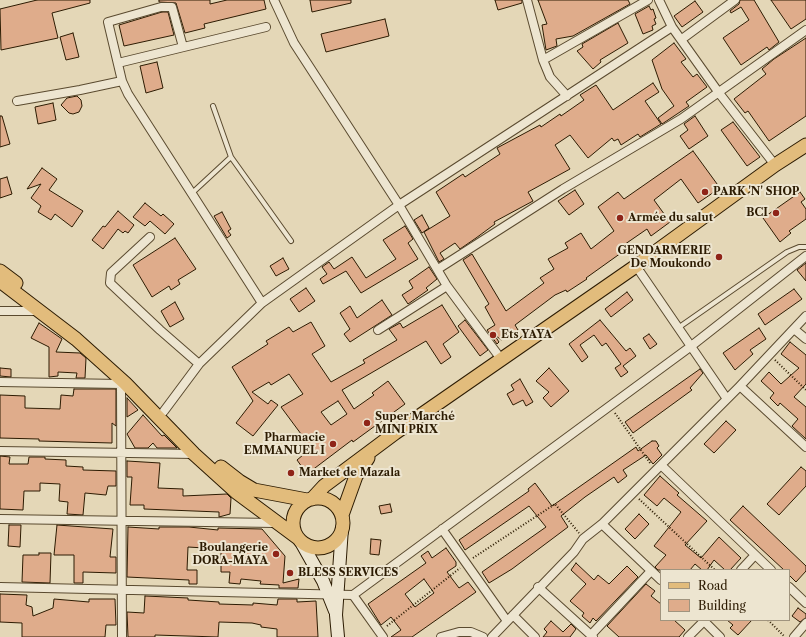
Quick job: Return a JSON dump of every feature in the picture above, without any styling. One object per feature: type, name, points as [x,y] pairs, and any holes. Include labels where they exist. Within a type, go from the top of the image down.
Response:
[{"type":"main road","points":[[334,594],[300,540],[293,526],[293,517],[297,509],[324,486],[377,446],[500,359],[636,266],[806,145]]},
{"type":"main road","points":[[0,271],[80,333],[164,411],[199,448],[242,484],[265,493],[309,500],[327,500],[336,506],[342,515]]},
{"type":"main road","points":[[0,281],[40,310],[76,340],[194,454],[236,492],[275,523],[315,548],[329,546],[340,535],[342,528]]},
{"type":"main road","points":[[338,637],[334,594],[342,528],[342,515],[356,476],[377,446]]},
{"type":"street","points":[[274,0],[294,43],[399,205],[447,286],[500,359]]},
{"type":"street","points":[[527,0],[543,60],[550,76],[567,96]]},
{"type":"street","points":[[543,60],[648,0]]},
{"type":"street","points":[[659,0],[672,27],[719,93],[775,166]]},
{"type":"street","points":[[682,39],[735,0]]},
{"type":"street","points":[[183,47],[174,9],[170,6],[109,20],[108,23],[122,81],[149,129],[262,303]]},
{"type":"street","points":[[118,63],[266,27]]},
{"type":"street","points":[[164,411],[199,364],[262,303],[399,205],[672,27]]},
{"type":"street","points":[[438,269],[563,189],[680,119],[719,93],[806,30]]},
{"type":"street","points":[[18,101],[122,81]]},
{"type":"street","points":[[150,237],[111,273],[110,283],[199,364]]},
{"type":"street","points":[[0,587],[121,591],[353,595],[690,347],[806,256]]},
{"type":"street","points":[[636,266],[727,399]]},
{"type":"street","points":[[378,330],[447,286]]},
{"type":"street","points":[[0,311],[40,310]]},
{"type":"street","points":[[492,637],[574,552],[583,538],[602,524],[740,386],[806,316]]},
{"type":"street","points":[[794,329],[806,339]]},
{"type":"street","points":[[0,382],[123,384],[121,521],[122,637]]},
{"type":"street","points":[[740,386],[806,447]]},
{"type":"street","points":[[0,451],[194,454]]},
{"type":"street","points":[[658,468],[770,569]]},
{"type":"street","points":[[0,519],[275,523]]},
{"type":"street","points":[[602,524],[660,579]]},
{"type":"street","points":[[442,529],[510,618],[535,637]]},
{"type":"street","points":[[742,569],[755,555]]},
{"type":"street","points":[[538,588],[592,636],[651,571]]},
{"type":"street","points":[[790,587],[806,602]]},
{"type":"street","points":[[353,595],[381,635]]},
{"type":"street","points":[[688,637],[704,621],[720,637]]},
{"type":"street","points":[[794,637],[806,623]]},
{"type":"street","points":[[441,637],[459,632],[471,632],[483,637]]},
{"type":"lane","points":[[213,106],[231,157],[291,241]]},
{"type":"lane","points":[[190,194],[231,157]]},
{"type":"lane","points":[[678,328],[787,252],[799,246],[806,247]]},
{"type":"path","points":[[770,355],[806,390]]},
{"type":"path","points":[[611,406],[658,468]]},
{"type":"path","points":[[632,493],[714,569]]},
{"type":"path","points":[[381,635],[467,562],[555,504],[583,538]]},
{"type":"path","points":[[769,621],[786,637]]},
{"type":"building","points":[[37,0],[90,0],[90,3],[52,13],[58,38],[1,50],[0,9]]},
{"type":"building","points":[[159,0],[210,0],[210,4],[227,0],[264,0],[266,9],[204,24],[205,28],[185,33],[176,3],[159,2]]},
{"type":"building","points":[[310,0],[351,0],[351,3],[312,12]]},
{"type":"building","points":[[495,0],[522,0],[522,3],[498,10]]},
{"type":"building","points":[[538,0],[628,0],[630,4],[573,36],[556,39],[557,46],[546,50],[542,25],[547,24]]},
{"type":"building","points":[[740,0],[754,0],[779,42],[769,50],[767,47],[741,65],[723,38],[749,20],[741,7],[731,13],[730,11],[739,4]]},
{"type":"building","points":[[771,0],[806,0],[806,19],[791,29]]},
{"type":"building","points":[[695,1],[703,12],[682,27],[674,16]]},
{"type":"building","points":[[649,6],[651,10],[653,9],[656,24],[652,26],[653,30],[643,34],[635,14]]},
{"type":"building","points":[[162,12],[168,12],[174,35],[124,46],[119,25]]},
{"type":"building","points":[[385,19],[389,36],[326,52],[321,34]]},
{"type":"building","points":[[618,23],[628,43],[600,60],[601,62],[593,69],[577,51],[583,47],[582,44]]},
{"type":"building","points":[[73,33],[79,57],[66,60],[60,37]]},
{"type":"building","points":[[806,38],[806,116],[769,141],[748,111],[745,113],[734,99],[766,74],[762,69],[774,59]]},
{"type":"building","points":[[674,43],[686,59],[681,62],[693,77],[697,74],[707,87],[686,102],[689,106],[662,124],[658,118],[674,106],[662,89],[652,60]]},
{"type":"building","points":[[157,62],[163,88],[146,93],[140,66]]},
{"type":"building","points":[[653,83],[659,92],[645,101],[661,124],[640,137],[638,134],[621,145],[618,139],[614,141],[612,138],[588,158],[570,135],[555,145],[570,169],[528,192],[533,201],[494,222],[495,224],[460,249],[455,243],[440,253],[444,259],[439,262],[424,232],[450,216],[436,192],[463,174],[465,177],[500,154],[497,148],[540,125],[541,127],[560,114],[561,116],[584,100],[580,95],[596,85],[613,110]]},
{"type":"building","points":[[77,96],[81,100],[82,106],[79,112],[73,114],[69,113],[61,105],[67,98]]},
{"type":"building","points":[[53,103],[56,120],[38,124],[35,107]]},
{"type":"building","points":[[0,116],[2,116],[10,144],[0,147]]},
{"type":"building","points":[[695,116],[708,136],[689,149],[680,136],[688,130],[684,124]]},
{"type":"building","points":[[733,122],[760,157],[747,166],[721,130]]},
{"type":"building","points":[[693,151],[720,188],[698,203],[681,179],[654,200],[670,222],[651,236],[647,229],[618,249],[621,253],[586,278],[587,279],[567,292],[566,290],[555,295],[515,325],[518,330],[501,340],[493,333],[499,342],[497,344],[487,330],[495,325],[485,307],[489,304],[463,260],[472,254],[506,311],[544,283],[540,278],[554,269],[548,259],[568,248],[565,243],[581,233],[591,249],[614,231],[598,207],[618,192],[624,199]]},
{"type":"building","points":[[42,168],[57,179],[49,190],[83,211],[72,227],[55,214],[51,220],[38,212],[41,206],[31,198],[41,184],[27,189]]},
{"type":"building","points":[[7,177],[12,194],[0,198],[0,179]]},
{"type":"building","points":[[575,190],[584,204],[569,215],[558,201]]},
{"type":"building","points":[[800,192],[805,199],[801,202],[806,209],[806,219],[789,231],[791,233],[780,242],[763,218]]},
{"type":"building","points":[[145,203],[161,216],[163,214],[174,224],[165,234],[150,221],[145,226],[133,217]]},
{"type":"building","points":[[118,211],[134,225],[128,233],[125,231],[123,233],[118,229],[103,249],[92,240]]},
{"type":"building","points":[[222,212],[231,229],[228,231],[231,235],[227,238],[214,216]]},
{"type":"building","points":[[422,215],[429,228],[422,233],[414,220]]},
{"type":"building","points":[[405,226],[413,239],[408,243],[418,259],[361,293],[346,271],[323,284],[320,279],[327,274],[322,267],[329,262],[334,269],[352,257],[366,278],[396,259],[383,240]]},
{"type":"building","points":[[175,238],[196,269],[178,280],[180,284],[171,290],[169,286],[152,297],[133,265]]},
{"type":"building","points":[[283,258],[289,269],[276,276],[270,266]]},
{"type":"building","points":[[806,263],[806,281],[797,270]]},
{"type":"building","points":[[429,267],[437,279],[426,288],[428,290],[408,304],[402,295],[413,288],[409,281]]},
{"type":"building","points":[[306,288],[315,301],[299,312],[290,299]]},
{"type":"building","points":[[794,289],[802,299],[765,325],[758,314]]},
{"type":"building","points":[[627,292],[633,300],[611,317],[605,309]]},
{"type":"building","points":[[382,300],[392,315],[350,342],[344,334],[350,329],[340,313],[350,306],[357,318]]},
{"type":"building","points":[[175,302],[184,319],[170,327],[161,311]]},
{"type":"building","points":[[442,305],[459,332],[443,344],[451,357],[441,364],[426,341],[342,390],[354,409],[374,395],[372,393],[388,381],[405,404],[353,442],[352,440],[307,474],[297,460],[303,455],[295,444],[304,438],[281,407],[303,394],[289,374],[271,385],[269,382],[252,392],[268,404],[271,400],[278,405],[253,436],[236,423],[253,401],[232,367],[268,344],[266,341],[289,327],[293,332],[311,322],[325,346],[312,354],[331,382],[365,363],[363,360],[397,340],[389,329],[400,323],[403,328]],"holes":[[[338,401],[347,414],[331,425],[321,412]]]},
{"type":"building","points":[[465,320],[488,350],[480,356],[458,326]]},
{"type":"building","points":[[600,320],[626,351],[630,348],[636,356],[623,366],[628,372],[621,377],[615,368],[621,364],[606,343],[602,346],[594,335],[580,345],[588,357],[582,362],[569,344]]},
{"type":"building","points":[[39,323],[62,339],[56,352],[80,353],[86,358],[85,378],[76,378],[77,373],[58,372],[58,376],[49,377],[49,347],[31,338]]},
{"type":"building","points":[[759,328],[766,339],[750,350],[753,354],[735,370],[723,353]]},
{"type":"building","points":[[649,334],[657,344],[650,349],[643,338]]},
{"type":"building","points":[[790,342],[806,355],[806,384],[794,397],[806,407],[806,439],[792,426],[798,419],[780,403],[778,406],[770,398],[774,393],[761,381],[769,372],[781,384],[799,368],[781,354]]},
{"type":"building","points":[[0,368],[11,369],[11,377],[0,376]]},
{"type":"building","points":[[549,368],[569,391],[551,407],[543,398],[549,392],[536,381]]},
{"type":"building","points":[[700,369],[703,373],[690,388],[692,390],[633,433],[625,422]]},
{"type":"building","points":[[520,379],[533,402],[526,406],[523,400],[513,405],[507,394],[514,390],[511,385]]},
{"type":"building","points":[[74,389],[116,389],[116,426],[112,423],[112,443],[39,441],[39,439],[0,438],[0,395],[25,396],[25,408],[60,409],[61,395],[73,396]]},
{"type":"building","points":[[127,398],[138,410],[127,417]]},
{"type":"building","points":[[143,415],[162,436],[164,435],[177,448],[157,448],[153,443],[148,448],[135,448],[127,434]]},
{"type":"building","points":[[726,421],[736,430],[714,453],[704,444]]},
{"type":"building","points":[[652,441],[656,441],[659,446],[657,448],[662,455],[653,464],[646,455],[623,470],[627,476],[618,483],[614,477],[585,497],[561,516],[568,527],[512,569],[489,583],[482,572],[546,527],[529,506],[465,550],[459,540],[529,491],[528,489],[535,483],[552,506],[636,447],[638,451]]},
{"type":"building","points":[[0,456],[10,457],[9,464],[28,464],[29,457],[45,457],[45,459],[66,460],[66,466],[83,467],[83,470],[116,471],[116,486],[108,486],[106,495],[85,493],[83,515],[67,514],[68,502],[59,501],[60,484],[40,483],[40,491],[24,491],[23,510],[0,509]]},
{"type":"building","points":[[127,461],[160,463],[158,488],[183,489],[183,496],[227,494],[231,498],[230,514],[219,517],[219,512],[144,509],[144,505],[130,505],[132,477],[127,477]]},
{"type":"building","points":[[801,467],[806,471],[806,486],[779,515],[767,504]]},
{"type":"building","points":[[660,476],[679,493],[677,495],[707,521],[685,545],[701,558],[719,537],[741,558],[731,569],[724,569],[714,560],[708,569],[701,569],[695,564],[691,569],[658,570],[655,567],[666,555],[654,546],[681,512],[664,498],[657,506],[644,495]]},
{"type":"building","points":[[390,504],[392,512],[381,514],[379,506]]},
{"type":"building","points":[[743,506],[806,566],[806,571],[796,582],[790,576],[790,569],[783,569],[730,520]]},
{"type":"building","points":[[639,514],[649,524],[635,539],[625,529]]},
{"type":"building","points":[[9,525],[21,525],[20,547],[8,546]]},
{"type":"building","points":[[57,525],[113,529],[110,557],[116,557],[116,573],[83,572],[83,583],[74,583],[74,555],[54,555]]},
{"type":"building","points":[[128,527],[159,529],[159,527],[189,527],[218,530],[218,528],[262,529],[285,556],[283,583],[299,579],[298,588],[279,588],[279,585],[260,584],[261,581],[241,579],[240,584],[229,583],[230,572],[221,572],[221,549],[188,547],[187,570],[197,570],[197,584],[189,584],[189,580],[127,577]]},
{"type":"building","points":[[371,539],[381,540],[379,555],[370,554]]},
{"type":"building","points":[[446,548],[456,562],[456,566],[447,572],[459,588],[468,582],[476,592],[412,637],[391,637],[401,630],[391,617],[381,625],[368,604],[426,563],[421,556],[428,551],[432,558]],"holes":[[[424,579],[434,593],[415,607],[405,594]]]},
{"type":"building","points":[[39,553],[51,553],[50,583],[22,582],[23,555],[39,555]]},
{"type":"building","points":[[576,563],[594,580],[598,575],[609,584],[627,566],[638,577],[596,621],[593,618],[590,623],[582,616],[584,613],[570,601],[586,584],[571,570]]},
{"type":"building","points":[[646,584],[655,591],[651,596],[660,603],[660,621],[675,621],[685,630],[679,637],[619,637],[607,626]]},
{"type":"building","points":[[0,594],[27,595],[26,605],[32,607],[33,616],[53,608],[54,599],[89,602],[89,599],[115,599],[116,625],[106,625],[105,637],[22,637],[22,623],[0,622]]},
{"type":"building","points":[[145,596],[188,598],[188,600],[219,602],[219,604],[253,605],[253,603],[277,605],[278,599],[297,599],[297,602],[316,601],[318,637],[277,637],[277,629],[261,627],[261,625],[252,623],[219,622],[218,637],[155,635],[155,637],[128,637],[127,612],[144,613]]},
{"type":"building","points":[[798,608],[806,614],[806,618],[800,622],[792,616]]},
{"type":"building","points":[[551,621],[563,632],[571,624],[576,629],[570,637],[543,637],[547,632],[544,629]]},
{"type":"building","points":[[728,621],[751,621],[738,635],[730,628],[733,625]]},
{"type":"place","name":"PARK 'N' SHOP","points":[[705,192]]},
{"type":"place","name":"BCI","points":[[776,213]]},
{"type":"place","name":"Armée du salut","points":[[620,218]]},
{"type":"place","name":"GENDARMERIE De Moukondo","points":[[719,257]]},
{"type":"place","name":"Ets YAYA","points":[[493,335]]},
{"type":"place","name":"Super Marché MINI PRIX","points":[[367,423]]},
{"type":"place","name":"Pharmacie EMMANUEL I","points":[[333,444]]},
{"type":"place","name":"Market de Mazala","points":[[291,473]]},
{"type":"place","name":"Boulangerie DORA-MAYA","points":[[276,554]]},
{"type":"place","name":"BLESS SERVICES","points":[[290,573]]}]
